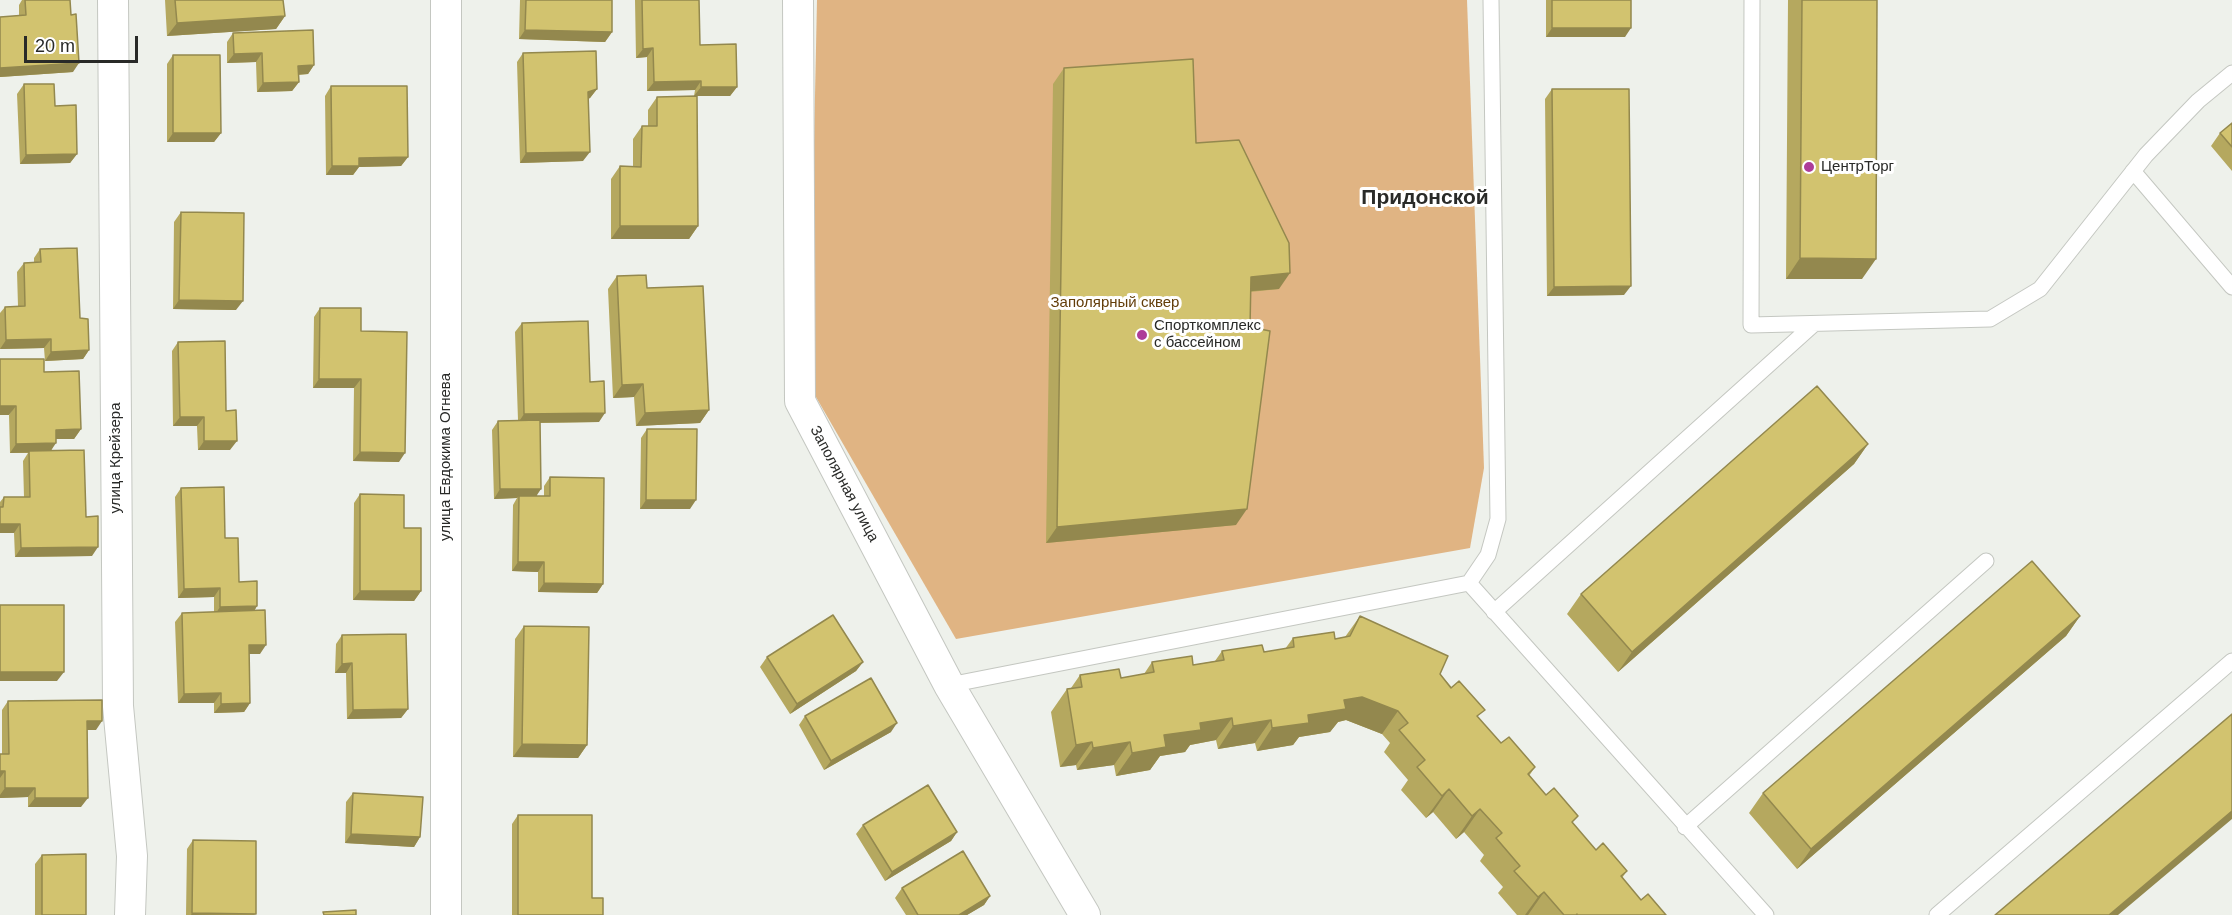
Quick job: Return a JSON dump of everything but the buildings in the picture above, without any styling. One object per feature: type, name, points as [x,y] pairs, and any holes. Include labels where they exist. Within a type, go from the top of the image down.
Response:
[{"type":"street","name":"улица Крейзера","points":[[113,0],[118,706],[132,856],[130,915]]},
{"type":"street","name":"улица Евдокима Огнева","points":[[446,0],[446,915]]},
{"type":"street","name":"Заполярная улица","points":[[798,0],[800,401],[949,685],[1085,915]]},
{"type":"lane","points":[[949,685],[1469,583],[1488,555],[1498,519],[1491,0]]},
{"type":"lane","points":[[1752,0],[1751,325],[1990,319],[2040,288],[2146,154],[2198,101],[2232,73]]},
{"type":"lane","points":[[2133,171],[2232,287]]},
{"type":"lane","points":[[1494,612],[1815,324]]},
{"type":"lane","points":[[1685,827],[1986,561]]},
{"type":"lane","points":[[1469,583],[1766,915]]},
{"type":"lane","points":[[1936,915],[2232,661]]},
{"type":"green space","name":"Заполярный сквер","points":[[817,0],[1467,0],[1484,468],[1470,548],[956,639],[809,385]]},
{"type":"place","name":"ЦентрТорг","points":[[1809,167]]},
{"type":"place","name":"Спорткомплекс с бассейном","points":[[1142,335]]},
{"type":"district","name":"Придонской","points":[[1425,198]]}]
